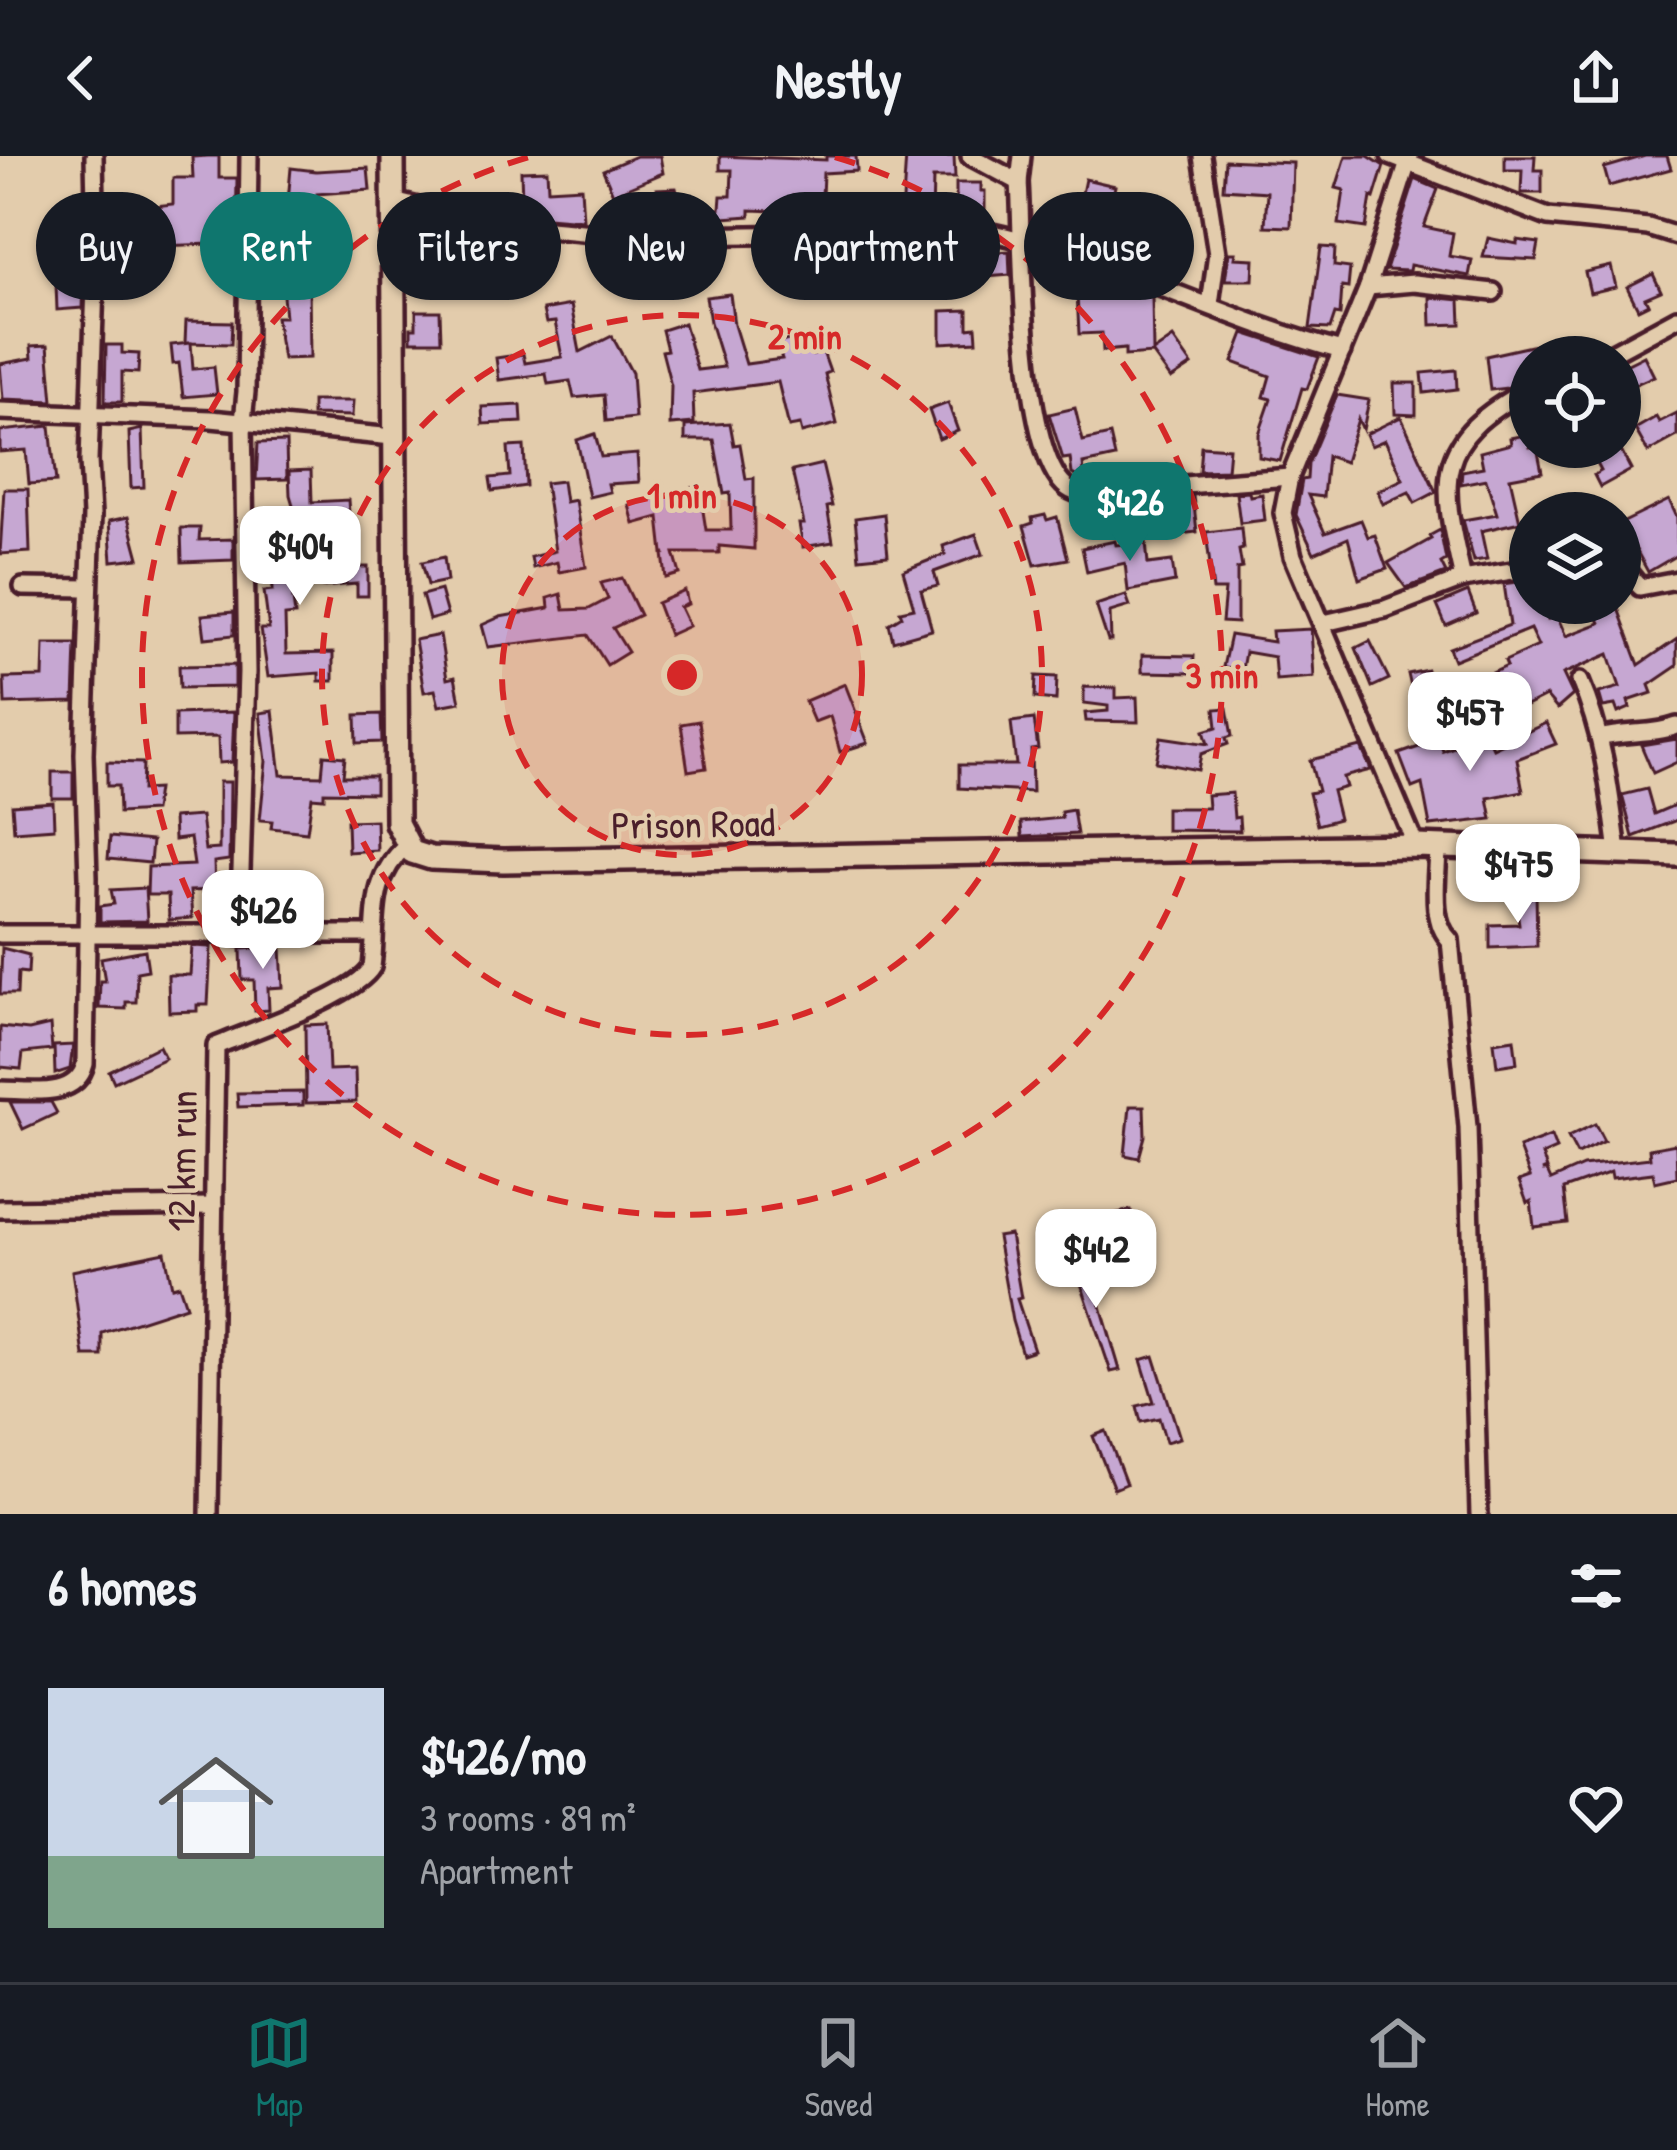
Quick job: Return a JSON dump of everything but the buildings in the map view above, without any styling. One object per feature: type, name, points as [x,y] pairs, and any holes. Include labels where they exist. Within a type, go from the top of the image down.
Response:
[{"type":"street","points":[[0,1090],[58,1090],[74,1085],[82,1076],[88,935],[84,754],[92,515],[94,156]]},
{"type":"street","points":[[239,937],[247,672],[243,421],[249,156]]},
{"type":"street","points":[[393,156],[393,192]]},
{"type":"street","points":[[970,156],[1019,182]]},
{"type":"street","points":[[1022,156],[1019,182],[1029,376],[1047,457],[1059,483],[1079,493],[1290,477]]},
{"type":"street","points":[[1202,156],[1217,253],[1210,304]]},
{"type":"street","points":[[1390,156],[1548,217],[1648,227],[1677,236]]},
{"type":"street","points":[[1409,160],[1368,287],[1290,477],[1283,513],[1286,536],[1427,847],[1440,931],[1450,940],[1468,1127],[1479,1514]]},
{"type":"street","points":[[561,230],[802,236],[974,229],[1023,239],[1210,304],[1272,331],[1342,351]]},
{"type":"street","points":[[1368,287],[1414,283],[1492,292]]},
{"type":"street","points":[[393,300],[397,823],[406,846]]},
{"type":"street","points":[[1641,338],[1677,318]]},
{"type":"street","points":[[1463,579],[1446,476],[1454,450],[1482,417],[1509,401]]},
{"type":"street","points":[[0,411],[243,421],[393,437]]},
{"type":"street","points":[[1324,622],[1385,609],[1463,579],[1509,571]]},
{"type":"street","points":[[1641,587],[1677,580]]},
{"type":"street","points":[[23,587],[88,588]]},
{"type":"street","points":[[1580,681],[1599,738],[1618,852]]},
{"type":"street","points":[[1599,738],[1626,730],[1663,731],[1677,726]]},
{"type":"street","name":"Prison Road","points":[[406,846],[431,858],[503,861],[1427,847],[1677,855]]},
{"type":"street","name":"12 km run","points":[[209,1514],[215,1046],[326,1000],[367,977],[372,967],[380,878],[406,846]]},
{"type":"street","points":[[0,934],[373,934]]},
{"type":"street","points":[[0,1209],[214,1206]]}]
